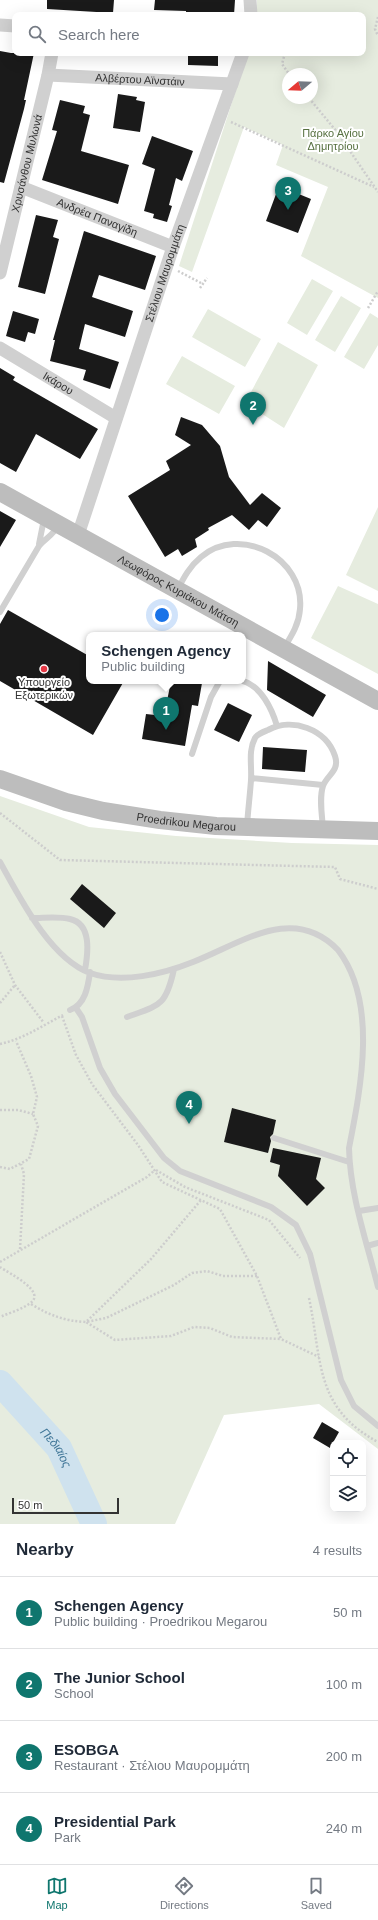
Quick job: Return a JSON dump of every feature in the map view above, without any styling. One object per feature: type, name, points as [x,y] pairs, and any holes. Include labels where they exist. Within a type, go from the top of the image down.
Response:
[{"type":"main road","name":"Λεωφόρος Κυριάκου Μάτση","points":[[0,492],[378,701]]},
{"type":"main road","name":"Proedrikou Megarou","points":[[0,779],[66,802],[103,811],[160,820],[216,826],[378,831]]},
{"type":"street","points":[[250,0],[251,12]]},
{"type":"street","points":[[0,25],[12,26]]},
{"type":"street","name":"Χρυσάνθου Μυλωνά","points":[[0,273],[51,56]]},
{"type":"street","name":"Στέλιου Μαυρομμάτη","points":[[78,535],[173,247],[242,56]]},
{"type":"street","name":"Αλβέρτου Αϊνστάιν","points":[[48,75],[232,84]]},
{"type":"street","name":"Ανδρέα Παναγίδη","points":[[21,187],[173,247]]},
{"type":"street","name":"Ικάρου","points":[[0,348],[116,418]]},
{"type":"lane","points":[[0,612],[39,546],[55,532],[53,522],[43,524],[39,546]]},
{"type":"lane","points":[[177,591],[188,570],[201,556],[217,547],[234,544],[252,545],[269,551],[283,562],[291,572],[299,592],[300,609],[296,630],[284,648]]},
{"type":"lane","points":[[246,682],[250,683],[265,699],[277,726]]},
{"type":"lane","points":[[192,754],[211,697],[218,684]]},
{"type":"lane","points":[[247,827],[252,778],[251,748],[256,736],[284,724],[302,726],[321,734],[329,744],[336,758],[335,771],[324,785],[323,830]]},
{"type":"lane","points":[[252,778],[324,785]]},
{"type":"lane","points":[[0,862],[41,931],[64,956],[87,971],[120,977],[142,976],[174,969],[194,962],[250,936],[291,928],[312,932],[324,938],[342,955],[354,972],[361,991],[366,1013],[368,1036],[366,1064],[349,1148],[349,1162],[359,1212],[378,1287]]},
{"type":"lane","points":[[32,918],[69,918],[77,921],[83,928],[87,940],[88,986],[83,999],[73,1009],[82,1017],[100,1068],[115,1094],[164,1158],[180,1171],[271,1207],[296,1225],[310,1254],[341,1380],[354,1406],[378,1426]]},
{"type":"lane","points":[[127,1018],[159,1005],[170,989],[174,969]]},
{"type":"lane","points":[[274,1138],[349,1162]]},
{"type":"lane","points":[[359,1212],[378,1208]]},
{"type":"lane","points":[[368,1246],[378,1243]]},
{"type":"path","points":[[378,17],[375,29],[378,36]]},
{"type":"path","points":[[284,56],[282,64],[285,68]]},
{"type":"path","points":[[314,104],[337,132],[378,192]]},
{"type":"path","points":[[220,117],[374,187]]},
{"type":"path","points":[[167,266],[203,284]]},
{"type":"path","points":[[200,288],[207,278]]},
{"type":"path","points":[[368,308],[378,291]]},
{"type":"path","points":[[0,813],[60,860],[335,867],[340,879],[378,889]]},
{"type":"path","points":[[0,952],[15,985],[44,1023]]},
{"type":"path","points":[[0,1004],[15,985]]},
{"type":"path","points":[[0,1044],[16,1040],[44,1023],[62,1016]]},
{"type":"path","points":[[0,1166],[10,1169],[29,1159],[38,1126],[33,1114],[37,1097],[31,1076],[16,1040]]},
{"type":"path","points":[[0,1110],[18,1110],[33,1114]]},
{"type":"path","points":[[20,1250],[24,1174],[21,1164]]},
{"type":"path","points":[[0,1262],[147,1177],[155,1170]]},
{"type":"path","points":[[155,1170],[162,1182],[220,1209],[257,1276],[281,1339]]},
{"type":"path","points":[[155,1170],[184,1187],[269,1220],[301,1259]]},
{"type":"path","points":[[86,1322],[151,1259],[201,1200]]},
{"type":"path","points":[[0,1267],[31,1287],[34,1294],[34,1299],[30,1304],[0,1316]]},
{"type":"path","points":[[30,1304],[42,1311],[67,1321],[86,1322],[106,1318],[174,1285],[192,1273],[207,1271],[222,1276],[257,1276]]},
{"type":"path","points":[[308,1295],[327,1392],[336,1408],[351,1424],[378,1442]]},
{"type":"path","points":[[86,1322],[115,1340],[171,1336],[194,1327],[210,1328],[232,1337],[281,1339],[319,1357]]},
{"type":"green space","name":"Πάρκο Αγίου Δημητρίου","points":[[257,0],[378,0],[378,298],[301,256],[328,187],[276,165],[283,145],[244,127],[192,272],[179,266],[247,56],[366,56],[366,12],[257,12]]},
{"type":"green space","points":[[312,279],[333,291],[307,335],[287,323]]},
{"type":"green space","points":[[341,296],[361,308],[335,352],[315,340]]},
{"type":"green space","points":[[208,309],[261,339],[245,367],[192,337]]},
{"type":"green space","points":[[370,313],[378,318],[378,345],[364,369],[344,357]]},
{"type":"green space","points":[[278,342],[318,365],[284,428],[245,403]]},
{"type":"green space","points":[[182,356],[235,386],[219,414],[166,384]]},
{"type":"green space","points":[[378,507],[378,591],[346,575]]},
{"type":"green space","points":[[338,586],[378,604],[378,674],[311,638]]},
{"type":"green space","points":[[0,796],[89,827],[176,836],[292,843],[378,845],[378,1449],[319,1404],[224,1415],[175,1524],[0,1524]]},
{"type":"building","points":[[47,0],[114,0],[113,12],[47,9]]},
{"type":"building","points":[[155,0],[235,0],[234,12],[186,12],[154,10]]},
{"type":"building","points":[[0,51],[12,53],[12,56],[33,56],[24,100],[26,100],[24,109],[4,183],[0,182]]},
{"type":"building","points":[[188,56],[218,56],[218,66],[188,65]]},
{"type":"building","points":[[118,94],[137,97],[136,100],[145,102],[140,132],[113,128]]},
{"type":"building","points":[[60,100],[85,106],[83,113],[90,115],[81,151],[129,165],[118,204],[42,180],[57,131],[52,130]]},
{"type":"building","points":[[152,136],[193,151],[182,181],[176,178],[169,205],[172,206],[167,222],[153,218],[154,214],[144,211],[155,169],[142,164]]},
{"type":"building","points":[[279,186],[311,199],[298,233],[266,221]]},
{"type":"building","points":[[36,215],[58,220],[53,237],[59,239],[45,294],[18,287]]},
{"type":"building","points":[[84,231],[156,256],[145,290],[99,275],[92,297],[133,311],[125,337],[85,324],[79,349],[119,362],[110,389],[83,380],[86,370],[50,361],[55,340],[53,340]]},
{"type":"building","points":[[13,311],[39,319],[35,334],[28,332],[25,342],[6,336]]},
{"type":"building","points":[[0,368],[15,377],[13,380],[98,429],[80,459],[36,434],[16,472],[0,463]]},
{"type":"building","points":[[181,417],[202,425],[220,446],[229,477],[250,505],[262,493],[281,508],[267,527],[258,520],[249,530],[232,515],[208,528],[209,530],[195,539],[197,547],[182,556],[178,549],[165,557],[128,496],[170,470],[166,461],[191,445],[175,435]]},
{"type":"building","points":[[0,511],[16,520],[0,547]]},
{"type":"building","name":"Υπουργείο Εξωτερικών","points":[[8,610],[86,654],[86,684],[122,684],[93,735],[0,681],[0,624]]},
{"type":"building","points":[[268,661],[326,695],[313,717],[267,690]]},
{"type":"building","points":[[170,684],[202,684],[198,706],[192,705],[185,746],[142,739],[146,714],[164,716]]},
{"type":"building","points":[[228,703],[252,715],[239,742],[214,730]]},
{"type":"building","points":[[263,747],[307,750],[305,772],[262,769]]},
{"type":"building","points":[[82,884],[116,913],[104,928],[70,899]]},
{"type":"building","points":[[232,1108],[276,1120],[273,1134],[270,1137],[271,1141],[268,1153],[224,1142]]},
{"type":"building","points":[[273,1148],[321,1158],[316,1179],[325,1188],[307,1206],[278,1176],[280,1165],[270,1162]]},
{"type":"building","points":[[322,1422],[339,1432],[334,1440],[330,1440],[330,1448],[313,1438]]},
{"type":"waterway","name":"Πεδιαίος","points":[[0,1383],[59,1448],[94,1524]]},
{"type":"place","name":"ESOBGA","points":[[288,210]]},
{"type":"place","name":"The Junior School","points":[[253,425]]},
{"type":"place","name":"Υπουργείο Εξωτερικών","points":[[44,669]]},
{"type":"place","name":"Schengen Agency","points":[[166,730]]},
{"type":"place","name":"Presidential Park","points":[[189,1124]]}]
